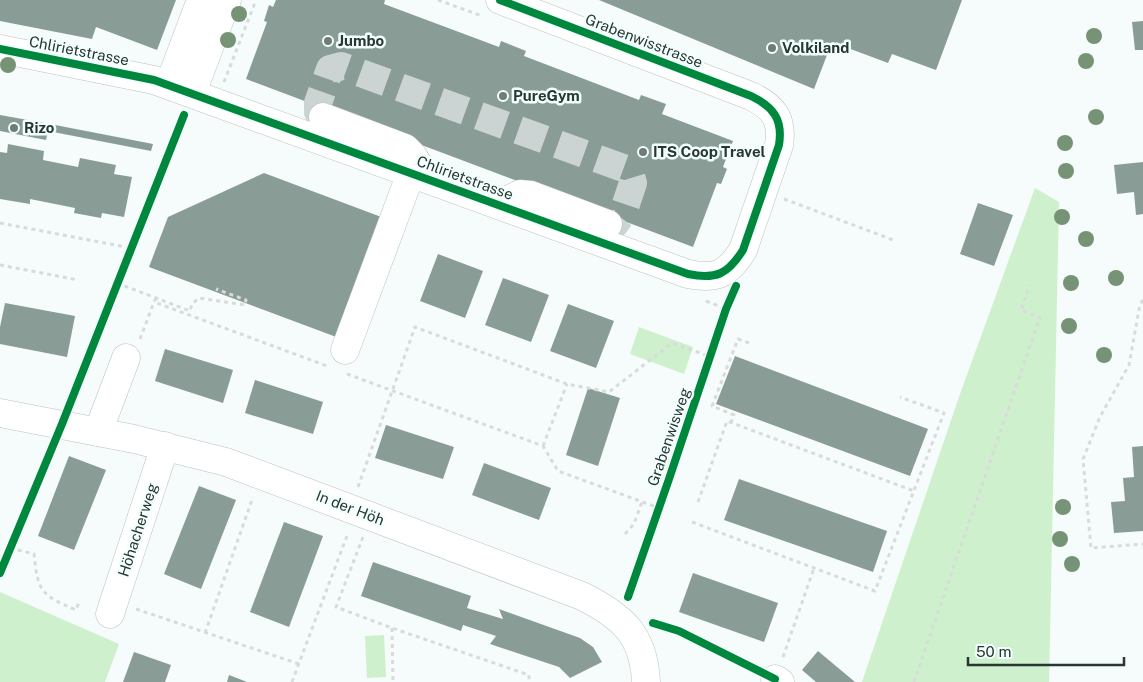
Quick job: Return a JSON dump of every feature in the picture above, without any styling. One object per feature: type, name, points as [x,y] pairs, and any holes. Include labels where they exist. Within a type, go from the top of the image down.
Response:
[{"type":"street","points":[[192,93],[201,0]]},
{"type":"street","points":[[192,93],[228,0]]},
{"type":"street","name":"Grabenwisstrasse","points":[[492,9],[751,96]]},
{"type":"street","name":"Chlirietstrasse","points":[[0,49],[154,80],[688,274],[702,277],[715,276],[724,272],[736,262],[743,250],[779,145],[781,133],[779,121],[764,102],[751,96]]},
{"type":"street","points":[[323,117],[406,148],[413,156],[419,176],[340,363]]},
{"type":"street","points":[[498,205],[520,194],[531,195],[608,224]]},
{"type":"street","points":[[98,432],[126,358]]},
{"type":"street","name":"In der Höh","points":[[0,413],[165,446],[226,462],[261,475],[361,506],[582,596],[617,616],[630,629],[640,650],[646,682]]},
{"type":"street","name":"Höhacherweg","points":[[112,608],[165,446]]},
{"type":"path","points":[[192,93],[256,0]]},
{"type":"path","points":[[438,0],[492,9]]},
{"type":"path","points":[[778,196],[896,241]]},
{"type":"path","points":[[0,223],[131,248]]},
{"type":"path","points":[[0,265],[78,280]]},
{"type":"path","points":[[117,283],[155,300],[340,363],[392,390],[543,446],[558,471],[642,502],[660,505]]},
{"type":"path","points":[[914,682],[929,633],[1040,317],[1021,310],[1030,285]]},
{"type":"path","points":[[155,300],[190,311],[192,304],[199,298],[245,305],[246,300],[216,289]]},
{"type":"path","points":[[126,358],[134,356],[155,300]]},
{"type":"path","points":[[1143,300],[1140,304],[1128,365],[1100,417],[1083,459],[1091,548],[1143,544]]},
{"type":"path","points":[[723,319],[730,302]]},
{"type":"path","points":[[529,682],[530,675],[336,607],[392,390],[415,327],[567,384],[609,392],[672,343],[710,357]]},
{"type":"path","points":[[732,423],[734,415],[712,406],[738,339],[749,343]]},
{"type":"path","points":[[707,366],[714,347]]},
{"type":"path","points":[[543,446],[567,384]]},
{"type":"path","points":[[692,522],[875,591],[944,413],[900,397]]},
{"type":"path","points":[[698,502],[727,421],[914,491]]},
{"type":"path","points":[[204,632],[261,475]]},
{"type":"path","points":[[626,534],[634,524],[642,502]]},
{"type":"path","points":[[292,682],[361,506]]},
{"type":"path","points":[[10,548],[34,554],[37,579],[41,589],[53,600],[76,610],[79,602]]},
{"type":"path","points":[[778,680],[814,568]]},
{"type":"path","points":[[112,608],[204,632],[298,664]]},
{"type":"path","points":[[392,628],[393,682]]},
{"type":"green space","points":[[1035,188],[1059,202],[1049,682],[862,682],[960,394]]},
{"type":"green space","points":[[639,327],[693,347],[684,374],[630,354]]},
{"type":"green space","points":[[0,592],[119,644],[105,682],[0,682]]},
{"type":"green space","points":[[384,635],[386,677],[367,678],[365,636]]},
{"type":"building","points":[[0,0],[176,0],[157,50],[96,27],[92,39],[0,21]]},
{"type":"building","points":[[276,0],[385,0],[384,4],[499,47],[501,41],[526,51],[524,56],[639,100],[641,95],[666,104],[662,114],[733,141],[723,167],[727,169],[721,184],[717,183],[693,247],[246,79],[267,22],[264,21],[269,5],[273,7]]},
{"type":"building","name":"Volkiland","points":[[599,0],[962,0],[936,70],[892,54],[888,63],[832,42],[814,89]]},
{"type":"building","points":[[1143,21],[1143,50],[1135,50],[1132,22]]},
{"type":"building","points":[[0,115],[153,144],[151,151],[48,131],[46,140],[0,131]]},
{"type":"building","points":[[8,144],[44,151],[43,160],[78,167],[80,158],[116,165],[114,174],[132,177],[124,217],[102,213],[101,218],[74,213],[75,208],[30,199],[30,204],[0,199],[0,152],[7,153]]},
{"type":"building","points":[[1143,162],[1143,214],[1136,215],[1134,192],[1117,194],[1114,165]]},
{"type":"building","points":[[264,173],[384,218],[339,338],[149,267],[168,217]]},
{"type":"building","points":[[978,203],[1013,215],[994,266],[960,254]]},
{"type":"building","points":[[438,254],[483,271],[465,318],[420,301]]},
{"type":"building","points":[[503,278],[549,295],[531,342],[485,325]]},
{"type":"building","points":[[5,303],[75,316],[67,357],[0,344],[0,327]]},
{"type":"building","points":[[568,304],[614,321],[596,368],[550,351]]},
{"type":"building","points":[[165,349],[233,370],[223,403],[155,381]]},
{"type":"building","points":[[735,356],[928,429],[910,476],[716,404]]},
{"type":"building","points":[[255,380],[323,402],[313,434],[245,413]]},
{"type":"building","points":[[588,388],[620,398],[598,466],[566,455]]},
{"type":"building","points":[[386,425],[454,447],[443,479],[375,458]]},
{"type":"building","points":[[1143,446],[1143,531],[1114,533],[1111,502],[1125,501],[1123,478],[1134,477],[1132,447]]},
{"type":"building","points":[[69,456],[106,470],[74,550],[38,536]]},
{"type":"building","points":[[484,463],[551,488],[539,520],[472,495]]},
{"type":"building","points":[[739,479],[887,531],[873,572],[724,520]]},
{"type":"building","points":[[199,486],[236,500],[201,589],[164,574]]},
{"type":"building","points":[[284,522],[323,536],[289,627],[250,612]]},
{"type":"building","points":[[373,562],[471,596],[467,608],[503,619],[499,609],[580,638],[593,647],[602,662],[570,678],[559,667],[490,644],[496,636],[463,625],[461,631],[361,596]]},
{"type":"building","points":[[693,573],[778,603],[764,642],[679,612]]},
{"type":"building","points":[[818,651],[855,682],[816,682],[802,670]]},
{"type":"building","points":[[134,652],[171,665],[165,682],[123,682]]},
{"type":"building","points":[[229,675],[247,682],[227,682]]},
{"type":"tunnel","points":[[323,117],[318,112],[318,103],[330,69],[341,66],[629,170],[633,183],[623,213],[615,224],[608,224]]},
{"type":"cycle path","points":[[0,49],[154,80],[688,274],[698,276],[714,275],[732,265],[743,250],[779,145],[780,128],[771,110],[751,96],[500,0]]},
{"type":"cycle path","points":[[0,573],[62,424],[184,115]]},
{"type":"cycle path","name":"Grabenwisweg","points":[[628,597],[726,309],[736,286]]},
{"type":"cycle path","points":[[653,623],[679,631],[775,679]]},
{"type":"place","name":"Jumbo","points":[[328,41]]},
{"type":"place","name":"Volkiland","points":[[772,48]]},
{"type":"place","name":"PureGym","points":[[503,96]]},
{"type":"place","name":"Rizo","points":[[14,128]]},
{"type":"place","name":"ITS Coop Travel","points":[[643,152]]}]
